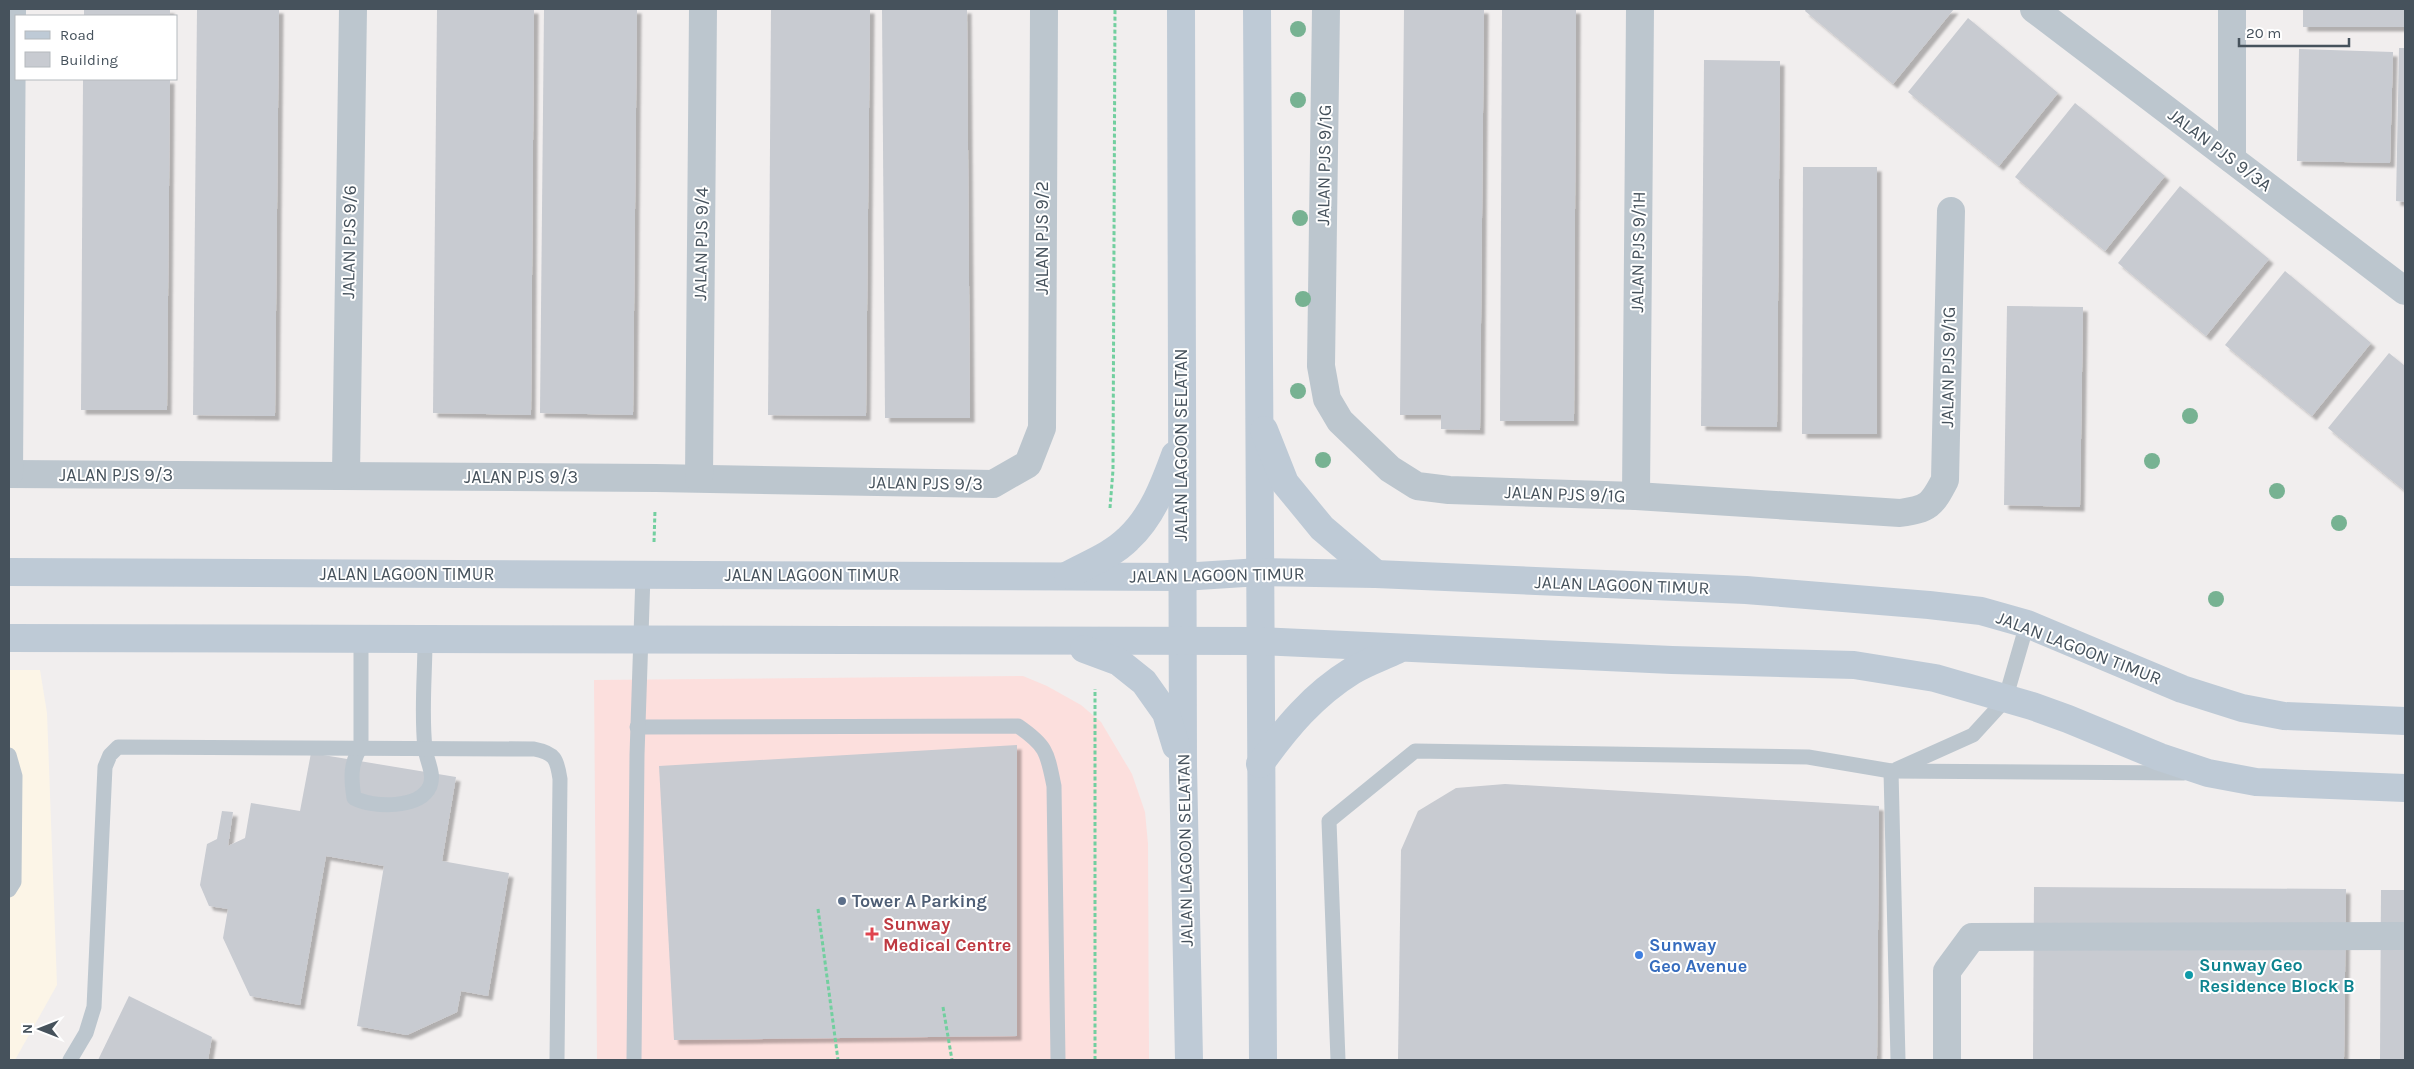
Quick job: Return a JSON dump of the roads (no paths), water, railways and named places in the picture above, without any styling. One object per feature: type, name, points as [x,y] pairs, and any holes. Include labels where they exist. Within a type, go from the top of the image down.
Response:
[{"type":"main road","name":"JALAN LAGOON SELATAN","points":[[1181,9],[1180,440],[1183,766],[1189,1060]]},
{"type":"main road","points":[[1257,9],[1263,1060]]},
{"type":"main road","points":[[1258,415],[1285,483],[1322,528],[1376,574]]},
{"type":"main road","points":[[1065,576],[1110,553],[1128,540],[1144,521],[1163,487],[1180,440]]},
{"type":"main road","name":"JALAN LAGOON TIMUR","points":[[9,572],[1182,577],[1260,572],[1376,574],[1746,590],[1981,611],[2027,624],[2182,689],[2242,708],[2284,716],[2405,721]]},
{"type":"main road","points":[[9,638],[1069,643],[1260,642],[1854,665],[1935,678],[2068,719],[2160,757],[2208,773],[2256,782],[2405,788]]},
{"type":"main road","points":[[1069,643],[1119,662],[1144,682],[1166,713],[1183,766]]},
{"type":"main road","points":[[1260,764],[1284,731],[1313,699],[1352,671],[1401,648]]},
{"type":"street","points":[[9,474],[12,9]]},
{"type":"street","name":"JALAN PJS 9/6","points":[[346,475],[353,9]]},
{"type":"street","name":"JALAN PJS 9/4","points":[[699,478],[703,9]]},
{"type":"street","name":"JALAN PJS 9/2","points":[[1028,464],[1042,428],[1044,9]]},
{"type":"street","name":"JALAN PJS 9/1G","points":[[1326,9],[1321,366],[1327,399],[1340,421],[1390,469],[1417,486],[1449,490],[1636,496],[1900,513],[1922,510],[1935,499],[1945,480],[1951,211]]},
{"type":"street","name":"JALAN PJS 9/1H","points":[[1636,496],[1640,9]]},
{"type":"street","name":"JALAN PJS 9/3A","points":[[2034,9],[2405,291]]},
{"type":"street","points":[[2232,9],[2232,158]]},
{"type":"street","name":"JALAN PJS 9/3","points":[[9,474],[699,478],[993,484],[1028,464]]},
{"type":"street","points":[[1947,1060],[1947,971],[1972,937],[2405,936]]},
{"type":"lane","points":[[634,1060],[637,727],[640,641],[648,575]]},
{"type":"lane","points":[[1891,771],[1973,735],[2005,700],[2027,624]]},
{"type":"lane","points":[[361,640],[361,747],[353,758],[351,776],[354,798],[362,803],[408,804],[420,799],[430,785],[431,769],[425,749],[424,640]]},
{"type":"lane","points":[[637,727],[1018,726],[1040,741],[1049,760],[1054,786],[1058,1060]]},
{"type":"lane","points":[[70,1060],[86,1033],[94,1007],[105,767],[110,755],[118,748],[361,747],[534,749],[548,752],[558,762],[560,779],[557,1060]]},
{"type":"lane","points":[[1338,1060],[1329,821],[1415,751],[1808,757],[1891,771],[2208,773]]},
{"type":"lane","points":[[9,754],[15,776],[12,826],[14,882],[9,890]]},
{"type":"lane","points":[[1891,771],[1898,1060]]},
{"type":"place","name":"Tower A Parking","points":[[842,901]]},
{"type":"place","name":"Sunway Medical Centre","points":[[872,934]]},
{"type":"place","name":"Sunway Geo Avenue","points":[[1639,955]]},
{"type":"place","name":"Sunway Geo Residence Block B","points":[[2189,975]]}]
